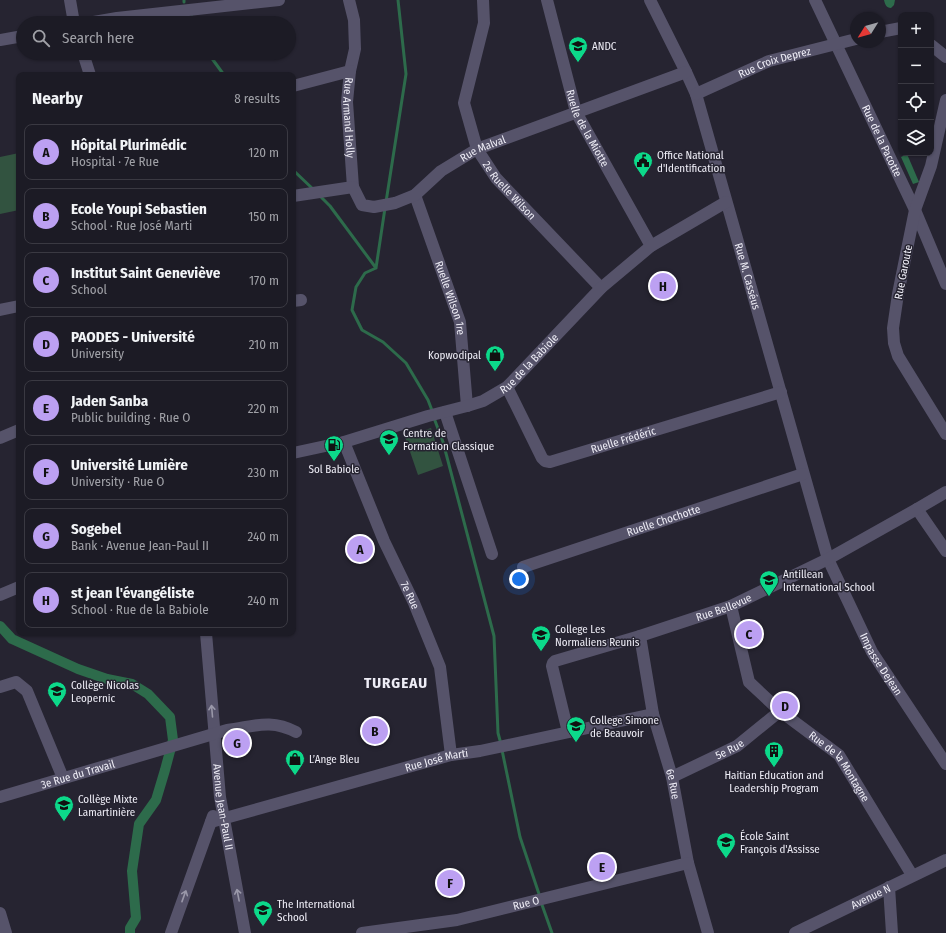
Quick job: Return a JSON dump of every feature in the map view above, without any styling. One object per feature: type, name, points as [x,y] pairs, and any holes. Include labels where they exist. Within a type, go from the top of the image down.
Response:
[{"type":"street","points":[[70,0],[73,16]]},
{"type":"street","points":[[133,16],[279,0]]},
{"type":"street","name":"Rue Armand Holly","points":[[349,0],[354,20],[355,49],[350,70],[347,102],[353,188]]},
{"type":"street","name":"2e Ruelle Wilson","points":[[483,0],[484,23],[464,103],[477,149],[496,178],[601,288]]},
{"type":"street","name":"Ruelle de la Miotte","points":[[547,0],[576,112],[651,246]]},
{"type":"street","name":"Rue M. Casséus","points":[[650,0],[696,94],[828,559]]},
{"type":"street","name":"Rue de la Pacotte","points":[[815,0],[915,210],[946,284]]},
{"type":"street","points":[[886,31],[898,29]]},
{"type":"street","points":[[0,40],[16,37]]},
{"type":"street","name":"Rue Croix Deprez","points":[[696,94],[770,61],[850,41]]},
{"type":"street","points":[[934,47],[946,57]]},
{"type":"street","points":[[85,60],[89,72]]},
{"type":"street","points":[[296,85],[350,70]]},
{"type":"street","name":"Rue Malval","points":[[353,188],[362,205],[374,207],[395,203],[415,195],[441,170],[477,149],[686,72]]},
{"type":"street","name":"Rue Garoute","points":[[946,100],[931,166],[915,210],[898,294],[893,328],[894,342],[898,356],[946,434]]},
{"type":"street","points":[[296,196],[353,188]]},
{"type":"street","name":"Ruelle Wilson 1re","points":[[415,195],[460,322],[467,406]]},
{"type":"street","name":"Rue de la Babiole","points":[[296,453],[344,442],[483,401],[507,387],[601,288],[651,246],[726,202]]},
{"type":"street","points":[[0,310],[16,307]]},
{"type":"street","name":"Ruelle Frédéric","points":[[507,387],[542,458],[545,461],[550,462],[781,392]]},
{"type":"street","points":[[437,414],[492,554]]},
{"type":"street","points":[[0,438],[16,431]]},
{"type":"street","name":"7e Rue","points":[[344,442],[384,541],[414,603],[440,667],[451,755]]},
{"type":"street","name":"Ruelle Chochotte","points":[[523,567],[803,474]]},
{"type":"street","name":"Rue Bellevue","points":[[568,732],[552,666],[553,663],[732,606],[828,559],[917,510],[946,492]]},
{"type":"street","points":[[917,510],[946,551]]},
{"type":"street","name":"Impasse Dejean","points":[[828,559],[872,652],[946,764]]},
{"type":"street","points":[[0,595],[16,588]]},
{"type":"street","name":"Rue de la Montagne","points":[[732,606],[749,682],[780,711],[839,755],[912,875]]},
{"type":"street","name":"Avenue Jean-Paul II","points":[[206,636],[220,797],[245,933]]},
{"type":"street","name":"6e Rue","points":[[640,636],[653,714],[672,777],[688,863],[708,933]]},
{"type":"street","points":[[0,687],[16,682],[27,691],[63,778]]},
{"type":"street","name":"5e Rue","points":[[672,777],[737,746],[780,711]]},
{"type":"street","name":"Rue José Marti","points":[[211,822],[451,755],[511,745],[653,714]]},
{"type":"street","name":"3e Rue du Travail","points":[[0,797],[155,750],[214,733],[253,724],[279,725],[288,727],[296,732]]},
{"type":"street","points":[[171,933],[220,797]]},
{"type":"street","name":"Avenue N","points":[[795,933],[889,888],[912,875],[946,860]]},
{"type":"street","name":"Rue O","points":[[362,933],[457,920],[688,863]]},
{"type":"street","points":[[889,888],[892,933]]},
{"type":"street","points":[[0,913],[6,933]]},
{"type":"shaded area","points":[[884,0],[895,0],[894,5],[891,8],[887,7]]},
{"type":"shaded area","points":[[16,154],[16,211],[0,214],[0,157]]},
{"type":"shaded area","points":[[908,156],[919,182],[913,184],[901,157]]},
{"type":"shaded area","points":[[431,428],[443,466],[418,475],[405,437]]},
{"type":"waterway","points":[[386,202],[406,74],[398,0]]},
{"type":"waterway","points":[[213,60],[222,72]]},
{"type":"waterway","points":[[296,173],[314,190]]},
{"type":"waterway","points":[[319,195],[330,206],[376,268]]},
{"type":"waterway","points":[[376,268],[385,208]]},
{"type":"waterway","points":[[376,268],[365,273],[356,287],[352,310],[362,330],[383,342],[406,363],[428,400],[433,413]]},
{"type":"waterway","points":[[434,418],[443,442],[494,636],[498,733],[501,744]]},
{"type":"waterway","points":[[0,626],[12,639],[78,669],[107,679],[132,684],[148,694],[170,717],[173,740],[165,770],[156,800],[139,824],[132,871],[136,918],[130,928],[130,933]]},
{"type":"waterway","points":[[502,750],[520,837],[540,897]]},
{"type":"waterway","points":[[541,902],[552,933]]},
{"type":"place","name":"ANDC","points":[[578,63]]},
{"type":"place","name":"Office National d'Identification","points":[[643,178]]},
{"type":"place","name":"st jean l'évangéliste","points":[[663,286]]},
{"type":"place","name":"Kopwodipal","points":[[495,372]]},
{"type":"place","name":"Centre de Formation Classique","points":[[389,456]]},
{"type":"place","name":"Sol Babiole","points":[[334,462]]},
{"type":"place","name":"Hôpital Plurimédic","points":[[360,549]]},
{"type":"place","name":"Antillean International School","points":[[769,597]]},
{"type":"place","name":"Institut Saint Geneviève","points":[[749,634]]},
{"type":"place","name":"College Les Normaliens Reunis","points":[[541,652]]},
{"type":"place","name":"PAODES - Université","points":[[785,706]]},
{"type":"place","name":"Collège Nicolas Leopernic","points":[[57,708]]},
{"type":"place","name":"Ecole Youpi Sebastien","points":[[375,731]]},
{"type":"place","name":"Sogebel","points":[[237,743]]},
{"type":"place","name":"College Simone de Beauvoir","points":[[576,743]]},
{"type":"place","name":"Haitian Education and Leadership Program","points":[[774,768]]},
{"type":"place","name":"L’Ange Bleu","points":[[295,776]]},
{"type":"place","name":"Collège Mixte Lamartinière","points":[[64,822]]},
{"type":"place","name":"École Saint François d'Assisse","points":[[726,859]]},
{"type":"place","name":"Jaden Sanba","points":[[602,867]]},
{"type":"place","name":"Université Lumière","points":[[450,883]]},
{"type":"place","name":"The International School","points":[[263,927]]},
{"type":"district","name":"TURGEAU","points":[[396,683]]}]
